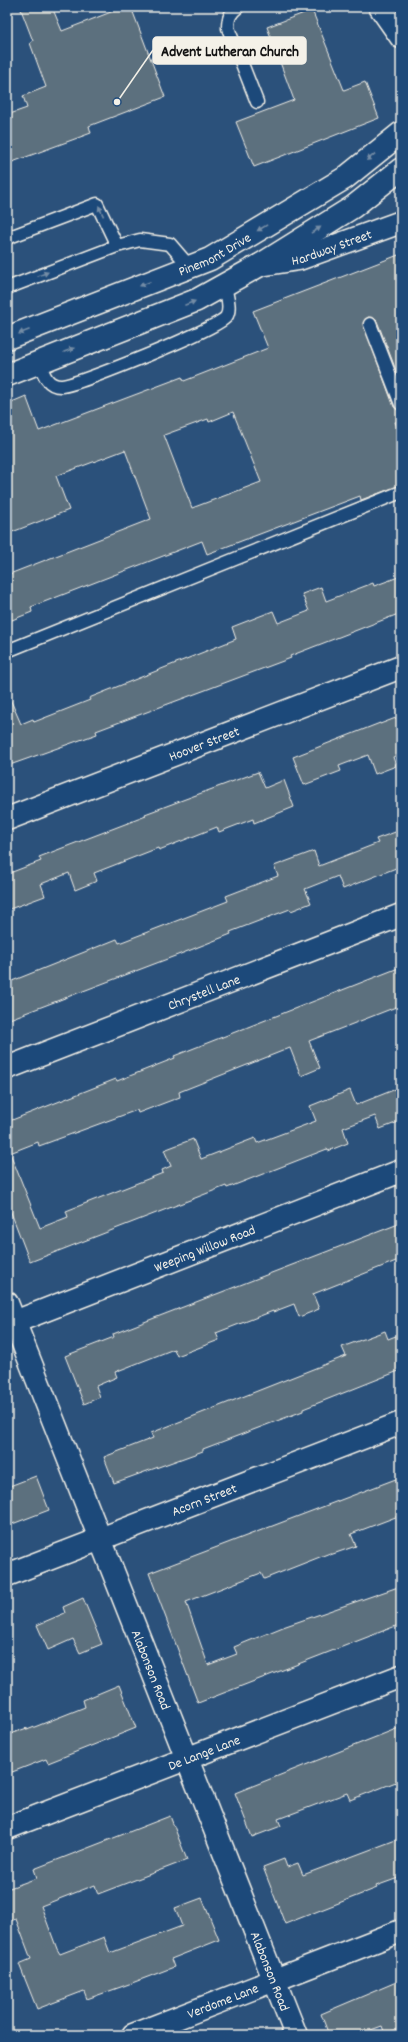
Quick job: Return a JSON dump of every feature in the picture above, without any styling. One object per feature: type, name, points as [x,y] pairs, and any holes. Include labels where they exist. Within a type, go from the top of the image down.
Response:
[{"type":"street","name":"Pinemont Drive","points":[[7,338],[210,259],[345,178],[401,133]]},
{"type":"street","points":[[7,375],[197,300],[260,265],[353,207],[401,169]]},
{"type":"street","name":"Hardway Street","points":[[260,265],[299,259],[401,222]]},
{"type":"street","points":[[210,259],[224,285]]},
{"type":"street","name":"Hoover Street","points":[[7,819],[401,668]]},
{"type":"street","name":"Chrystell Lane","points":[[7,1068],[401,915]]},
{"type":"street","name":"Weeping Willow Road","points":[[9,1316],[401,1172]]},
{"type":"street","name":"Alabonson Road","points":[[9,1316],[100,1539],[296,2035]]},
{"type":"street","name":"Acorn Street","points":[[7,1575],[401,1423]]},
{"type":"street","name":"De Lange Lane","points":[[7,1828],[401,1676]]},
{"type":"street","name":"Verdome Lane","points":[[133,2035],[401,1931]]},
{"type":"lane","points":[[238,7],[232,11],[228,19],[228,28],[257,102]]},
{"type":"lane","points":[[7,238],[97,204],[117,246]]},
{"type":"lane","points":[[7,288],[117,246],[140,240],[170,244],[189,266]]},
{"type":"lane","points":[[39,362],[46,379],[52,384],[62,386],[93,377],[194,336],[220,323],[226,317],[229,310],[224,285]]},
{"type":"lane","points":[[370,324],[401,404]]},
{"type":"lane","points":[[7,650],[401,492]]},
{"type":"building","points":[[20,7],[52,7],[62,31],[124,7],[131,7],[165,97],[89,126],[91,133],[7,164],[7,115],[27,108],[23,96],[46,87],[30,43],[33,41]]},
{"type":"building","points":[[312,10],[344,90],[365,82],[379,118],[254,167],[236,122],[294,100],[267,27]]},
{"type":"building","points":[[401,254],[401,383],[377,321],[374,318],[368,317],[363,323],[394,407],[401,411],[401,421],[395,422],[401,437],[401,485],[361,500],[360,496],[207,554],[202,541],[31,607],[32,612],[7,622],[7,575],[151,519],[125,450],[56,476],[69,510],[7,534],[7,404],[26,396],[39,431],[182,377],[184,381],[268,348],[253,311]],"holes":[[[233,412],[261,482],[192,508],[164,435],[208,419],[209,422]]]},
{"type":"building","points":[[401,576],[401,613],[290,656],[291,658],[96,731],[97,734],[7,766],[7,692],[21,724],[33,719],[34,722],[90,700],[89,698],[236,639],[232,627],[273,611],[278,623],[309,611],[302,594],[321,587],[326,601],[373,583],[374,586]]},
{"type":"building","points":[[401,716],[401,753],[393,757],[396,766],[375,774],[368,755],[339,766],[341,771],[304,785],[293,757]]},
{"type":"building","points":[[258,772],[265,788],[284,780],[294,807],[254,823],[253,819],[219,832],[217,827],[159,850],[158,848],[94,873],[97,881],[75,890],[69,873],[41,884],[45,896],[7,910],[7,874],[41,861],[39,857],[146,816],[145,814]]},
{"type":"building","points":[[401,830],[401,866],[343,889],[338,876],[305,889],[311,903],[291,911],[290,909],[230,932],[231,934],[183,953],[7,1020],[7,983],[117,939],[119,943],[228,901],[226,896],[278,876],[274,866],[314,851],[319,866],[378,843],[376,839]]},
{"type":"building","points":[[401,967],[401,1005],[309,1041],[320,1068],[301,1076],[290,1048],[179,1092],[180,1097],[138,1113],[137,1110],[39,1146],[38,1142],[10,1153],[40,1228],[68,1217],[66,1211],[163,1173],[162,1170],[171,1166],[164,1150],[193,1139],[201,1159],[255,1138],[257,1143],[316,1121],[310,1106],[350,1090],[356,1105],[401,1087],[401,1121],[380,1129],[375,1116],[343,1128],[348,1143],[328,1151],[327,1149],[227,1188],[226,1186],[30,1262],[7,1202],[7,1122],[116,1079],[117,1081],[175,1058],[174,1056]]},
{"type":"building","points":[[401,1223],[401,1259],[313,1294],[319,1309],[299,1317],[294,1304],[216,1333],[219,1340],[177,1356],[174,1349],[115,1372],[117,1377],[96,1386],[100,1397],[84,1404],[65,1356],[114,1337],[113,1334]]},
{"type":"building","points":[[385,1331],[388,1339],[401,1334],[401,1370],[303,1409],[303,1411],[203,1449],[203,1451],[114,1483],[104,1457],[153,1438],[151,1433],[346,1356],[342,1347]]},
{"type":"building","points":[[36,1476],[49,1510],[7,1526],[7,1487]]},
{"type":"building","points":[[401,1477],[401,1515],[351,1534],[356,1546],[330,1555],[330,1553],[264,1579],[261,1573],[186,1602],[208,1665],[237,1654],[234,1647],[283,1627],[401,1586],[401,1624],[198,1703],[149,1573]]},
{"type":"building","points":[[83,1598],[102,1644],[80,1653],[73,1639],[48,1650],[37,1625],[65,1613],[63,1607]]},
{"type":"building","points":[[119,1685],[136,1728],[48,1763],[46,1759],[7,1774],[7,1735],[27,1728],[27,1730],[85,1707],[83,1700]]},
{"type":"building","points":[[401,1727],[401,1780],[350,1800],[347,1793],[278,1819],[281,1826],[252,1837],[235,1793]]},
{"type":"building","points":[[170,1816],[187,1860],[98,1894],[95,1885],[41,1906],[57,1949],[60,1954],[104,1937],[110,1953],[182,1926],[175,1908],[202,1898],[219,1940],[171,1959],[174,1967],[132,1983],[87,1999],[84,1991],[37,2009],[19,1964],[31,1959],[16,1919],[7,1922],[7,1889],[37,1878],[34,1869]]},
{"type":"building","points":[[401,1838],[401,1877],[285,1924],[263,1867],[284,1859],[287,1867],[298,1863],[303,1875]]},
{"type":"building","points":[[401,1980],[401,2028],[385,2034],[382,2026],[357,2035],[329,2035],[321,2014]]},
{"type":"place","name":"Advent Lutheran Church","points":[[117,102]]}]
